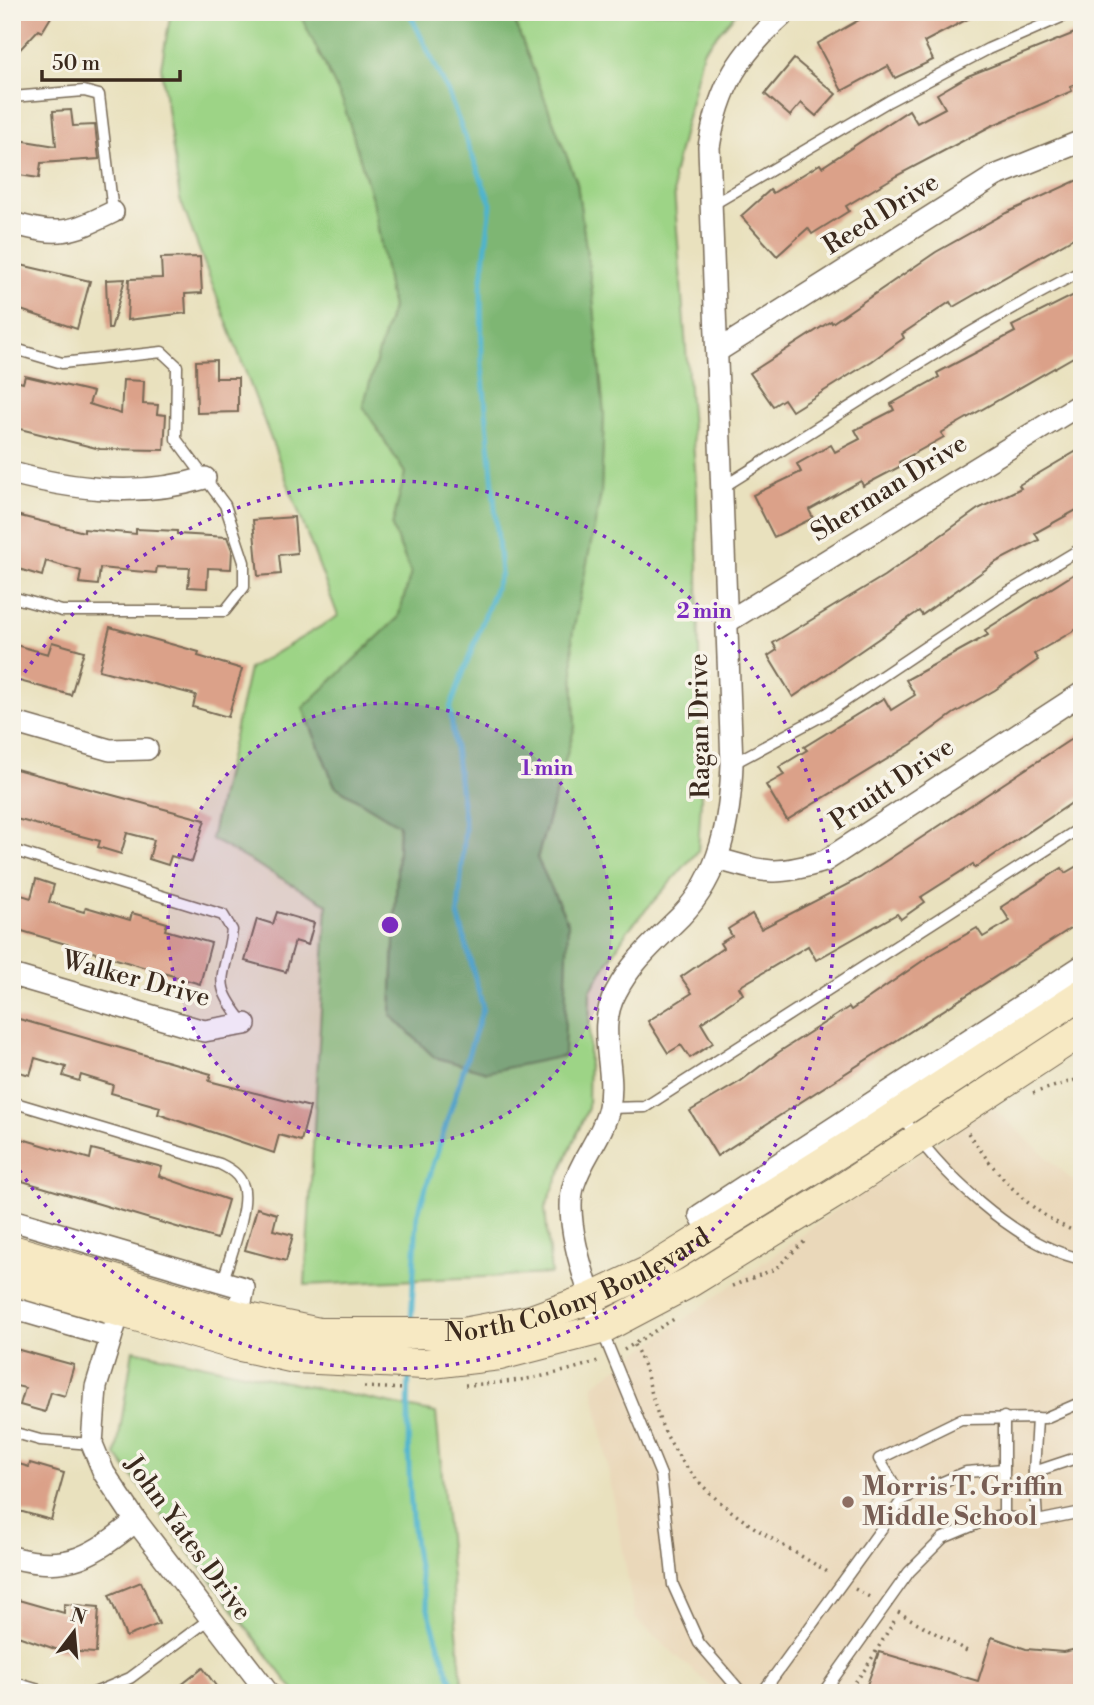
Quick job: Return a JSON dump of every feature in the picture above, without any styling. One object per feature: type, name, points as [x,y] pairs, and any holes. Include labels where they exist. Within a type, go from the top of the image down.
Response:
[{"type":"main road","name":"North Colony Boulevard","points":[[12,1250],[119,1311],[238,1316],[319,1333],[463,1333],[531,1320],[591,1298],[649,1271],[1082,995]]},
{"type":"main road","name":"North Colony Boulevard","points":[[12,1280],[236,1345],[295,1358],[424,1364],[500,1355],[601,1329],[690,1282],[842,1188],[916,1137],[1082,1031]]},
{"type":"street","name":"Ragan Drive","points":[[601,1329],[574,1234],[571,1210],[573,1185],[609,1108],[612,1070],[605,1033],[614,995],[634,961],[683,914],[703,888],[718,859],[730,807],[732,764],[719,350],[709,147],[722,90],[757,38],[786,12]]},
{"type":"street","name":"Reed Drive","points":[[719,350],[995,176],[1082,141]]},
{"type":"street","points":[[12,223],[55,233],[81,228],[113,212]]},
{"type":"street","name":"Sherman Drive","points":[[727,622],[1082,403]]},
{"type":"street","points":[[12,473],[87,488],[174,487],[205,478]]},
{"type":"street","name":"Pruitt Drive","points":[[718,859],[761,871],[787,872],[825,861],[1082,693]]},
{"type":"street","points":[[12,722],[110,750],[147,749]]},
{"type":"street","points":[[711,1233],[700,1215],[1082,966]]},
{"type":"street","name":"Walker Drive","points":[[12,975],[204,1031],[245,1024]]},
{"type":"street","points":[[12,1220],[244,1288],[238,1316]]},
{"type":"street","points":[[12,1308],[119,1311]]},
{"type":"street","name":"John Yates Drive","points":[[119,1311],[96,1387],[92,1444],[104,1473],[136,1521],[268,1693]]},
{"type":"street","points":[[12,1557],[51,1565],[75,1561],[136,1521]]},
{"type":"lane","points":[[712,205],[889,101],[988,49],[1073,12]]},
{"type":"lane","points":[[12,97],[84,90],[99,95],[113,212]]},
{"type":"lane","points":[[723,487],[1029,299],[1082,271]]},
{"type":"lane","points":[[12,348],[62,363],[162,352],[177,366],[176,439],[225,505],[244,562],[244,587],[225,611],[62,611],[12,597]]},
{"type":"lane","points":[[732,764],[827,713],[998,598],[1082,548]]},
{"type":"lane","points":[[609,1108],[645,1107],[1082,827]]},
{"type":"lane","points":[[12,850],[223,915],[233,930],[220,985],[226,1000],[245,1024]]},
{"type":"lane","points":[[12,1102],[220,1164],[235,1172],[243,1187],[244,1203],[223,1281]]},
{"type":"lane","points":[[900,1111],[916,1137],[968,1189],[1018,1233],[1082,1259]]},
{"type":"lane","points":[[601,1329],[661,1475],[673,1585],[699,1643],[742,1693]]},
{"type":"lane","points":[[903,1499],[879,1459],[961,1419],[1045,1418],[1082,1402]]},
{"type":"lane","points":[[1004,1417],[1004,1517]]},
{"type":"lane","points":[[1037,1418],[1034,1472],[1037,1521]]},
{"type":"lane","points":[[12,1432],[40,1440],[92,1444]]},
{"type":"lane","points":[[1034,1472],[1082,1456]]},
{"type":"lane","points":[[762,1693],[903,1499],[966,1472],[1004,1469]]},
{"type":"lane","points":[[823,1693],[909,1572],[943,1538],[996,1516],[1037,1521],[1082,1512]]},
{"type":"lane","points":[[94,1693],[130,1678],[211,1618]]},
{"type":"lane","points":[[12,1682],[49,1693]]},
{"type":"path","points":[[966,1130],[1005,1181],[1035,1211],[1057,1225],[1082,1234]]},
{"type":"path","points":[[634,1345],[642,1358],[663,1427],[699,1486],[736,1515],[843,1582],[967,1651]]},
{"type":"path","points":[[847,1693],[866,1668],[899,1613]]},
{"type":"shaded area","name":"Morris T. Griffin Middle School","points":[[991,1106],[1082,1189],[1082,1693],[718,1693],[635,1619],[593,1385],[829,1215]]},
{"type":"green space","points":[[171,12],[299,12],[343,102],[374,205],[392,308],[363,406],[405,473],[392,527],[411,573],[398,618],[303,708],[335,786],[399,825],[391,1015],[568,923],[537,859],[575,726],[572,636],[601,494],[604,415],[594,306],[577,183],[511,12],[737,12],[703,51],[673,176],[697,495],[701,800],[698,851],[627,931],[590,991],[588,1108],[545,1208],[551,1274],[305,1285],[327,904],[211,839],[249,669],[338,616],[180,199],[161,67]]},
{"type":"green space","points":[[299,12],[511,12],[577,183],[594,306],[604,415],[601,494],[572,636],[575,726],[537,858],[568,923],[564,1056],[487,1072],[434,1057],[391,1015],[399,825],[335,786],[303,708],[398,618],[411,573],[392,527],[405,473],[363,406],[392,308],[374,205],[343,102]]},
{"type":"green space","points":[[133,1350],[436,1413],[463,1693],[296,1693],[116,1455]]},
{"type":"building","points":[[12,12],[54,12],[42,32],[38,30],[12,58]]},
{"type":"building","points":[[873,12],[981,12],[924,42],[933,60],[895,78],[888,66],[842,91],[817,44]]},
{"type":"building","points":[[1082,30],[1082,83],[1070,86],[1072,91],[991,126],[896,176],[846,206],[849,211],[812,234],[808,228],[777,256],[741,216],[770,190],[773,193],[820,164],[822,167],[909,110],[917,123],[945,108],[937,94],[968,76]]},
{"type":"building","points":[[794,59],[836,94],[816,116],[801,103],[790,116],[765,94]]},
{"type":"building","points":[[71,110],[73,126],[95,125],[99,159],[41,163],[39,178],[12,174],[12,139],[56,146],[53,111]]},
{"type":"building","points":[[1082,178],[1082,233],[953,307],[950,302],[902,334],[904,338],[872,361],[792,411],[784,399],[773,406],[750,373],[831,321],[832,323],[936,252],[1006,213]]},
{"type":"building","points":[[200,257],[202,293],[185,294],[186,313],[127,320],[129,279],[162,278],[161,258]]},
{"type":"building","points":[[12,263],[90,281],[77,329],[12,307]]},
{"type":"building","points":[[125,279],[111,329],[108,329],[106,280]]},
{"type":"building","points":[[1082,291],[1082,351],[941,433],[944,437],[899,462],[901,466],[863,486],[861,481],[809,510],[813,518],[774,537],[753,495],[801,472],[797,464],[831,445],[835,452],[860,439],[855,430],[894,410],[891,404],[939,377],[937,373],[1015,332],[1012,326]]},
{"type":"building","points":[[216,360],[216,378],[238,378],[238,412],[197,413],[196,361]]},
{"type":"building","points":[[25,376],[93,392],[89,404],[121,414],[123,380],[144,381],[143,404],[158,405],[157,414],[166,415],[164,450],[100,449],[12,427],[12,380],[23,383]]},
{"type":"building","points":[[1082,448],[1082,507],[1035,533],[1039,540],[996,562],[922,615],[919,611],[793,697],[768,656],[777,650],[773,643],[884,576],[978,509],[1021,488],[1019,485]]},
{"type":"building","points":[[12,514],[84,532],[84,529],[136,534],[136,529],[227,537],[232,550],[231,569],[208,568],[207,588],[188,587],[190,568],[157,567],[156,573],[100,568],[98,585],[79,583],[81,571],[46,561],[42,576],[12,567]]},
{"type":"building","points":[[294,517],[297,553],[279,555],[281,574],[258,576],[253,520]]},
{"type":"building","points":[[1082,569],[1082,626],[1034,654],[1038,660],[995,690],[787,820],[766,785],[784,775],[779,767],[807,750],[804,747],[884,698],[891,710],[915,695],[906,680],[988,635],[985,630]]},
{"type":"building","points":[[110,627],[199,652],[198,656],[242,669],[228,717],[193,707],[196,695],[99,670]]},
{"type":"building","points":[[52,642],[84,651],[71,695],[12,679],[12,644],[48,654]]},
{"type":"building","points":[[1082,732],[1082,796],[975,868],[973,864],[921,897],[925,902],[901,919],[897,914],[816,960],[808,946],[739,987],[743,994],[701,1023],[713,1043],[690,1058],[681,1045],[668,1053],[648,1021],[692,993],[681,977],[723,948],[720,943],[732,936],[728,929],[752,914],[761,929],[860,878]]},
{"type":"building","points":[[12,768],[205,820],[192,862],[171,856],[168,865],[149,859],[154,840],[127,833],[121,854],[98,847],[100,841],[12,818]]},
{"type":"building","points":[[1082,863],[1082,921],[717,1156],[690,1111],[741,1081],[779,1052],[849,1007],[851,1010],[934,953],[977,928],[983,937],[1010,921],[1001,907],[1062,868],[1065,873]]},
{"type":"building","points":[[36,879],[54,885],[49,902],[84,912],[86,907],[130,920],[132,913],[167,923],[165,930],[211,943],[200,984],[12,928],[12,892],[31,898]]},
{"type":"building","points":[[277,912],[314,923],[308,945],[295,941],[286,972],[245,961],[257,919],[273,924]]},
{"type":"building","points":[[12,1017],[211,1074],[209,1081],[310,1107],[301,1141],[279,1135],[274,1153],[158,1114],[160,1107],[111,1093],[113,1085],[81,1075],[79,1081],[63,1076],[66,1067],[35,1058],[30,1075],[12,1070]]},
{"type":"building","points":[[12,1136],[90,1159],[92,1149],[162,1167],[159,1176],[228,1200],[217,1239],[12,1178]]},
{"type":"building","points":[[257,1208],[277,1214],[273,1230],[293,1235],[286,1261],[245,1250]]},
{"type":"building","points":[[12,1348],[74,1365],[65,1396],[51,1392],[45,1412],[20,1405],[25,1388],[12,1385]]},
{"type":"building","points":[[12,1462],[29,1467],[30,1463],[64,1473],[51,1520],[12,1509]]},
{"type":"building","points":[[141,1582],[159,1624],[126,1637],[109,1595]]},
{"type":"building","points":[[15,1599],[64,1613],[64,1604],[99,1607],[96,1653],[61,1651],[12,1634]]},
{"type":"building","points":[[992,1637],[1026,1649],[1063,1652],[1082,1648],[1082,1693],[864,1693],[879,1652],[978,1681]]},
{"type":"building","points":[[203,1668],[221,1693],[171,1693]]},
{"type":"waterway","points":[[409,12],[446,88],[491,204],[481,288],[482,366],[501,573],[450,708],[465,827],[458,914],[483,1008],[417,1216],[411,1325]]},
{"type":"waterway","points":[[409,1373],[409,1466],[417,1560],[428,1610],[456,1693]]},
{"type":"place","name":"Morris T. Griffin Middle School","points":[[848,1502]]}]
